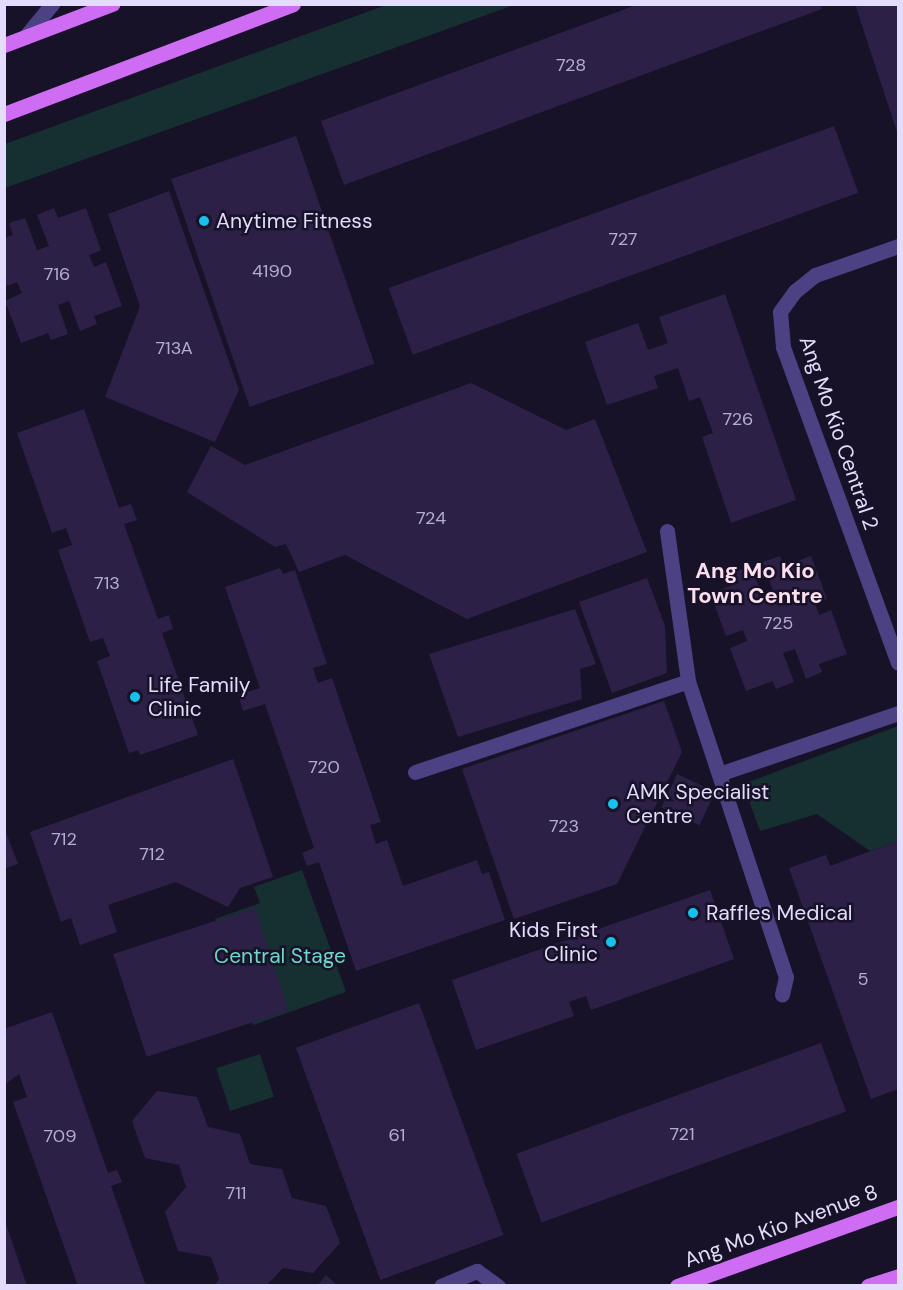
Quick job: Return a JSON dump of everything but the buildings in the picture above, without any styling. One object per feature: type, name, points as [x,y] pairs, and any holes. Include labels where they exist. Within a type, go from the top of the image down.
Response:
[{"type":"main road","points":[[4,45],[112,4]]},
{"type":"main road","points":[[4,114],[293,4]]},
{"type":"main road","name":"Ang Mo Kio Avenue 8","points":[[677,1286],[898,1207]]},
{"type":"main road","points":[[867,1286],[898,1276]]},
{"type":"street","points":[[25,37],[52,4]]},
{"type":"street","name":"Ang Mo Kio Central 2","points":[[898,246],[815,275],[795,291],[780,312],[783,347],[898,663]]},
{"type":"street","points":[[667,531],[688,681],[786,977],[788,988],[782,995]]},
{"type":"street","points":[[415,772],[688,681]]},
{"type":"street","points":[[718,774],[898,713]]},
{"type":"street","points":[[441,1286],[477,1271],[498,1286]]},
{"type":"green space","points":[[386,5],[514,5],[5,188],[5,144]]},
{"type":"green space","points":[[898,726],[898,841],[870,851],[817,814],[760,831],[743,784]]},
{"type":"green space","name":"Central Stage","points":[[302,870],[346,992],[253,1025],[215,919],[260,903],[254,887]]},
{"type":"green space","points":[[260,1054],[274,1097],[230,1111],[216,1068]]},
{"type":"place","name":"Anytime Fitness","points":[[204,221]]},
{"type":"place","name":"Life Family Clinic","points":[[135,697]]},
{"type":"place","name":"AMK Specialist Centre","points":[[613,804]]},
{"type":"place","name":"Raffles Medical","points":[[693,913]]},
{"type":"place","name":"Kids First Clinic","points":[[611,942]]},
{"type":"district","name":"Ang Mo Kio Town Centre","points":[[755,582]]}]
